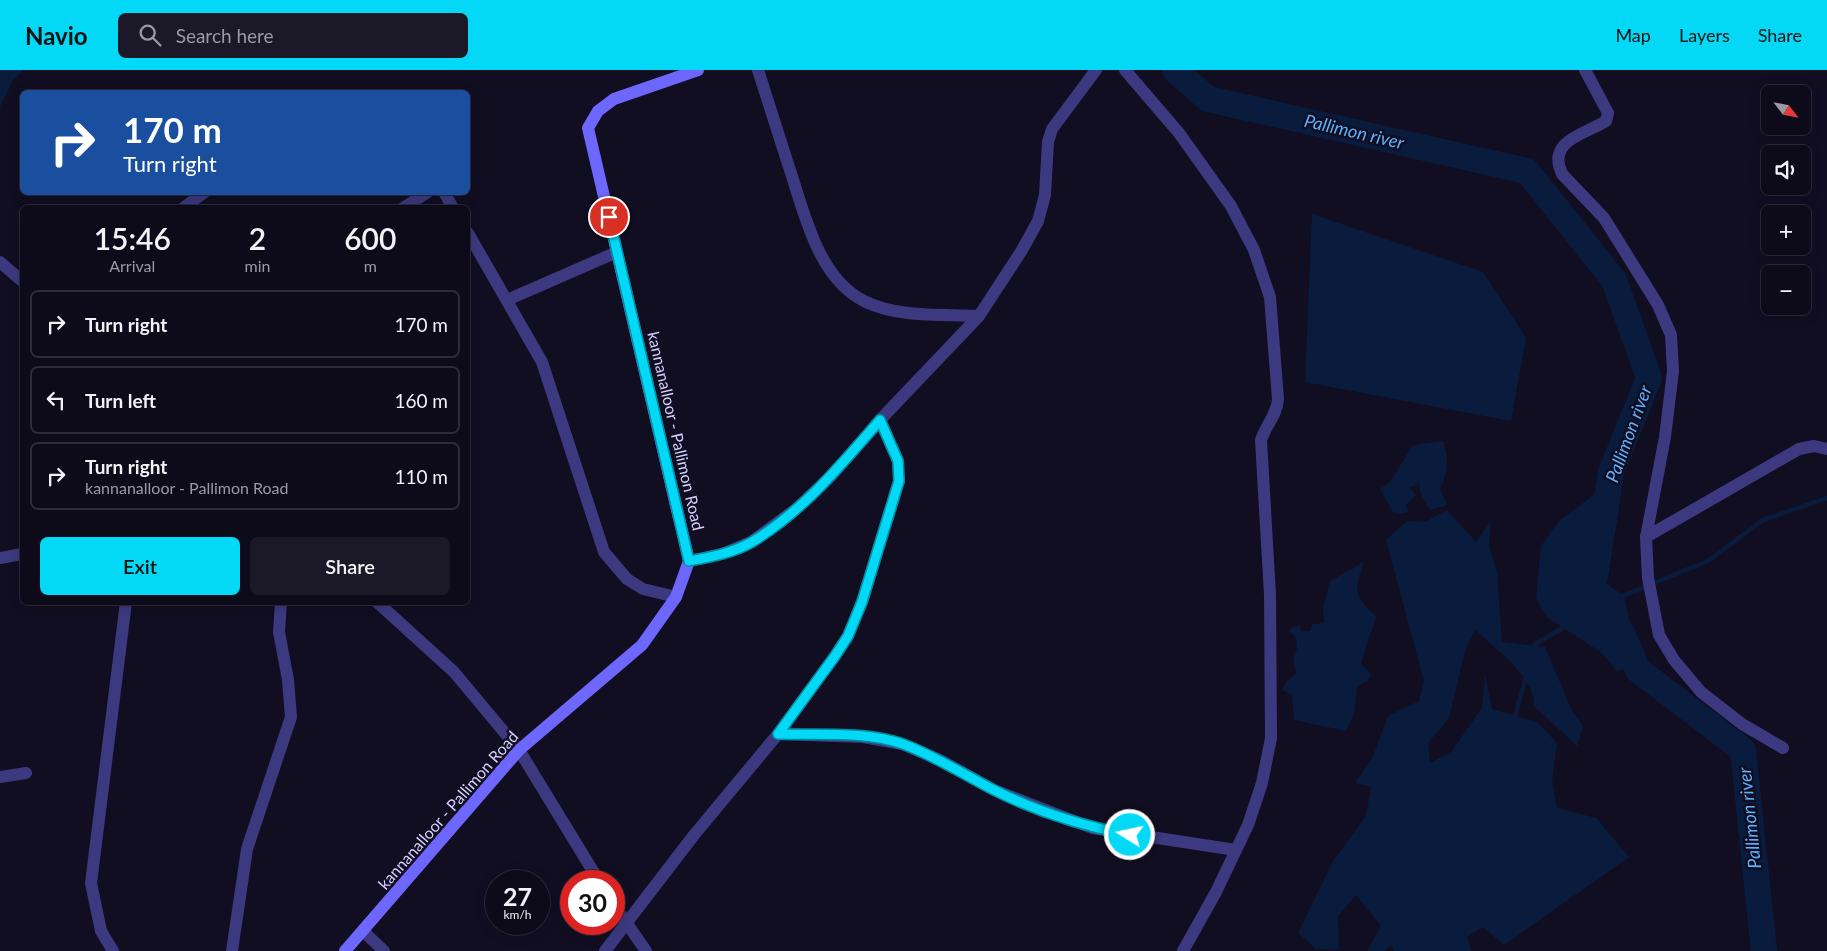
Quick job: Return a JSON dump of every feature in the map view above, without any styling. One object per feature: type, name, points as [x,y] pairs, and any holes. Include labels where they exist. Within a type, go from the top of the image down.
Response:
[{"type":"street","name":"kannanalloor - Pallimon Road","points":[[344,951],[520,750],[642,645],[676,597],[689,561],[588,128],[598,111],[614,99],[698,70]]},
{"type":"street","points":[[758,70],[810,230],[824,259],[840,282],[865,302],[894,311],[979,316]]},
{"type":"street","points":[[689,561],[722,554],[751,542],[796,509],[832,476],[880,420],[979,316],[1022,250],[1038,221],[1045,195],[1048,142],[1052,129],[1096,70]]},
{"type":"street","points":[[1125,70],[1179,133],[1230,206],[1254,250],[1270,297],[1278,399],[1277,410],[1264,430],[1261,440],[1270,595],[1271,738],[1262,783],[1248,825],[1183,951]]},
{"type":"street","points":[[1585,70],[1608,113],[1606,121],[1573,136],[1565,144],[1559,155],[1558,166],[1562,174],[1604,218],[1658,305],[1671,335],[1672,381],[1665,437],[1646,537],[1648,578],[1659,635],[1674,660],[1701,692],[1742,724],[1783,748]]},
{"type":"street","points":[[186,205],[201,195]]},
{"type":"street","points":[[408,205],[423,195]]},
{"type":"street","points":[[470,236],[542,362],[604,552],[627,579],[643,589],[676,597]]},
{"type":"street","points":[[507,300],[617,252]]},
{"type":"street","points":[[0,262],[20,278]]},
{"type":"street","points":[[605,951],[694,835],[778,734],[848,636],[865,593],[899,481],[898,461],[880,420]]},
{"type":"street","points":[[1646,537],[1799,449],[1814,446],[1827,449]]},
{"type":"street","points":[[0,558],[20,554]]},
{"type":"street","points":[[113,951],[101,931],[91,884],[126,605]]},
{"type":"street","points":[[232,951],[246,849],[290,717],[288,680],[279,632],[281,605]]},
{"type":"street","points":[[380,605],[454,672],[520,750],[592,870]]},
{"type":"street","points":[[778,734],[863,737],[902,744],[940,760],[994,790],[1092,828],[1236,850]]},
{"type":"street","points":[[0,777],[26,773]]},
{"type":"street","points":[[626,922],[646,951]]},
{"type":"street","points":[[363,931],[384,951]]},
{"type":"water","points":[[0,70],[24,70],[13,80],[0,107]]},
{"type":"water","points":[[1312,214],[1483,272],[1526,338],[1511,421],[1305,382]]},
{"type":"water","points":[[1443,441],[1447,465],[1440,489],[1447,505],[1430,510],[1422,497],[1419,484],[1409,487],[1416,495],[1406,505],[1408,512],[1399,514],[1393,512],[1380,489],[1390,482],[1413,445]]},
{"type":"water","points":[[1595,494],[1620,499],[1607,584],[1624,596],[1631,629],[1642,664],[1617,671],[1602,653],[1547,617],[1536,598],[1541,546],[1559,521]]},
{"type":"water","points":[[1447,510],[1476,542],[1491,521],[1489,545],[1497,574],[1502,642],[1545,647],[1572,711],[1583,726],[1577,746],[1534,706],[1533,695],[1521,674],[1503,654],[1475,630],[1465,651],[1449,718],[1428,743],[1430,763],[1451,752],[1482,708],[1485,675],[1492,709],[1537,722],[1557,743],[1552,781],[1557,808],[1596,818],[1629,857],[1504,945],[1483,927],[1467,937],[1471,951],[1394,951],[1391,945],[1384,951],[1367,951],[1381,926],[1356,895],[1338,916],[1339,950],[1316,949],[1298,933],[1333,861],[1366,816],[1371,787],[1355,783],[1372,759],[1388,716],[1419,701],[1424,681],[1386,540],[1407,521],[1425,522]]},
{"type":"water","points":[[1364,562],[1358,580],[1358,592],[1364,604],[1377,617],[1361,664],[1371,675],[1367,681],[1357,686],[1354,714],[1346,731],[1294,720],[1292,694],[1282,690],[1287,681],[1297,673],[1293,660],[1297,649],[1296,637],[1289,631],[1293,627],[1301,625],[1300,631],[1310,631],[1313,624],[1324,623],[1323,608],[1330,581]]},
{"type":"waterway","name":"Pallimon river","points":[[1175,70],[1208,99],[1527,171],[1614,280],[1649,378],[1611,472],[1602,532]]},
{"type":"waterway","points":[[1620,597],[1708,561],[1763,520],[1827,498]]},
{"type":"waterway","points":[[1533,650],[1535,644],[1568,625]]},
{"type":"waterway","name":"Pallimon river","points":[[1622,633],[1638,670],[1743,750],[1764,951]]},
{"type":"waterway","points":[[1514,720],[1526,677]]},
{"type":"route","points":[[609,217],[689,561],[722,554],[751,542],[796,509],[832,476],[880,420],[898,461],[899,481],[892,507],[862,602],[848,636],[778,734],[863,737],[902,744],[940,760],[994,790],[1042,810],[1092,828],[1130,835]]}]
